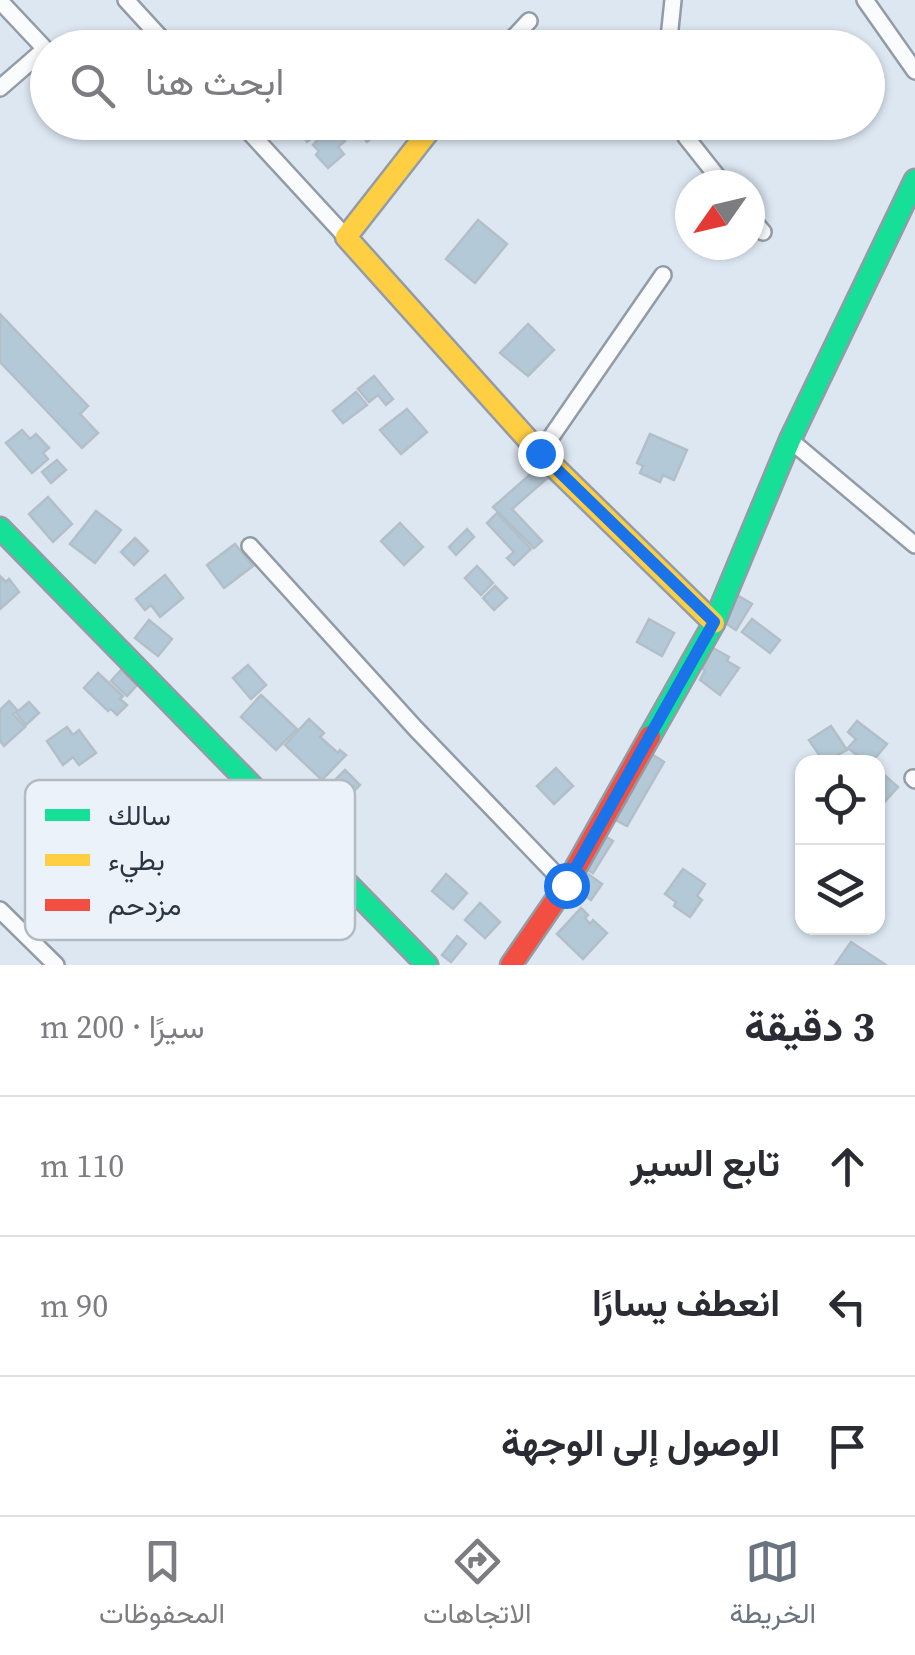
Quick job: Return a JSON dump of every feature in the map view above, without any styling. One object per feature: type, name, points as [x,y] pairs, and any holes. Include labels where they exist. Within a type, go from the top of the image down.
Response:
[{"type":"street","points":[[126,0],[154,30]]},
{"type":"street","points":[[670,30],[673,0]]},
{"type":"street","points":[[865,0],[915,71]]},
{"type":"street","points":[[0,1],[30,33]]},
{"type":"street","points":[[520,30],[528,21]]},
{"type":"street","points":[[0,88],[30,63]]},
{"type":"street","points":[[257,140],[540,453],[714,622]]},
{"type":"street","points":[[346,237],[422,140]]},
{"type":"street","points":[[688,140],[712,170]]},
{"type":"street","points":[[511,965],[566,885],[714,622],[790,440],[915,180]]},
{"type":"street","points":[[540,453],[664,275]]},
{"type":"street","points":[[790,440],[915,545]]},
{"type":"street","points":[[0,528],[247,780]]},
{"type":"street","points":[[250,546],[416,729],[566,885]]},
{"type":"street","points":[[355,890],[428,965]]},
{"type":"street","points":[[0,910],[25,935]]},
{"type":"street","points":[[31,940],[56,965]]},
{"type":"building","points":[[317,140],[344,140],[338,147],[344,154],[328,168],[313,145]]},
{"type":"building","points":[[478,220],[507,244],[475,283],[446,259]]},
{"type":"building","points":[[0,314],[88,406],[80,414],[98,433],[82,448],[0,362]]},
{"type":"building","points":[[528,324],[554,350],[528,376],[500,353]]},
{"type":"building","points":[[374,376],[393,399],[386,405],[378,395],[369,402],[358,389]]},
{"type":"building","points":[[356,392],[367,405],[343,423],[333,411]]},
{"type":"building","points":[[407,409],[427,432],[401,454],[380,430]]},
{"type":"building","points":[[22,430],[30,439],[36,434],[49,448],[43,453],[48,459],[32,473],[6,443]]},
{"type":"building","points":[[650,434],[687,450],[674,480],[663,475],[660,482],[640,473],[643,466],[637,463]]},
{"type":"building","points":[[57,460],[66,470],[51,483],[42,472]]},
{"type":"building","points":[[542,464],[552,474],[512,509],[542,541],[534,548],[493,507]]},
{"type":"building","points":[[48,497],[72,524],[53,542],[29,514]]},
{"type":"building","points":[[96,511],[121,530],[95,563],[70,544]]},
{"type":"building","points":[[497,513],[531,549],[514,565],[507,558],[514,552],[487,523]]},
{"type":"building","points":[[400,523],[423,547],[404,565],[381,541]]},
{"type":"building","points":[[467,529],[474,537],[456,555],[449,547]]},
{"type":"building","points":[[135,538],[148,551],[134,565],[121,552]]},
{"type":"building","points":[[235,544],[253,566],[224,588],[207,565]]},
{"type":"building","points":[[477,566],[493,583],[481,595],[465,578]]},
{"type":"building","points":[[165,575],[183,598],[160,617],[151,605],[145,610],[136,599]]},
{"type":"building","points":[[0,576],[6,582],[9,579],[19,592],[0,609]]},
{"type":"building","points":[[495,586],[507,598],[494,610],[483,598]]},
{"type":"building","points":[[737,595],[752,604],[736,630],[722,621]]},
{"type":"building","points":[[649,619],[674,633],[662,656],[637,642]]},
{"type":"building","points":[[752,619],[780,640],[770,653],[742,632]]},
{"type":"building","points":[[149,620],[172,639],[158,656],[135,638]]},
{"type":"building","points":[[713,648],[739,668],[720,695],[700,680]]},
{"type":"building","points":[[248,665],[266,685],[251,699],[233,678]]},
{"type":"building","points":[[121,670],[137,685],[127,696],[111,681]]},
{"type":"building","points":[[98,673],[123,696],[120,699],[127,705],[117,715],[84,688]]},
{"type":"building","points":[[261,695],[297,729],[276,750],[241,717]]},
{"type":"building","points":[[9,701],[18,711],[13,714],[25,727],[4,746],[0,741],[0,710]]},
{"type":"building","points":[[29,702],[39,713],[26,725],[16,713]]},
{"type":"building","points":[[309,719],[324,733],[320,737],[346,755],[322,780],[285,745]]},
{"type":"building","points":[[857,721],[887,744],[878,755],[857,755],[848,748],[856,739],[848,732]]},
{"type":"building","points":[[831,726],[847,750],[837,755],[819,755],[809,740]]},
{"type":"building","points":[[67,727],[73,735],[79,730],[96,753],[79,765],[73,757],[63,765],[47,741]]},
{"type":"building","points":[[650,753],[664,762],[627,826],[612,818]]},
{"type":"building","points":[[556,768],[573,786],[554,804],[537,786]]},
{"type":"building","points":[[345,770],[355,780],[335,780]]},
{"type":"building","points":[[885,776],[898,787],[885,801]]},
{"type":"building","points":[[603,835],[613,841],[593,873],[583,867]]},
{"type":"building","points":[[683,869],[705,884],[697,896],[702,900],[690,917],[665,894]]},
{"type":"building","points":[[584,871],[602,884],[591,900],[573,887]]},
{"type":"building","points":[[446,874],[467,893],[453,909],[432,891]]},
{"type":"building","points":[[480,903],[500,922],[485,938],[465,920]]},
{"type":"building","points":[[581,908],[590,924],[593,920],[607,933],[583,959],[557,934]]},
{"type":"building","points":[[457,936],[466,944],[451,962],[442,955]]},
{"type":"building","points":[[851,942],[886,965],[835,965]]},
{"type":"traffic: fast","points":[[650,736],[714,623],[790,440],[915,180]]},
{"type":"traffic: fast","points":[[0,528],[246,780]]},
{"type":"traffic: fast","points":[[355,891],[427,965]]},
{"type":"traffic: slow","points":[[422,140],[346,237],[540,453],[714,623]]},
{"type":"traffic: jam","points":[[511,965],[566,885],[650,736]]},
{"type":"route","points":[[540,453],[714,622],[566,885]]}]
